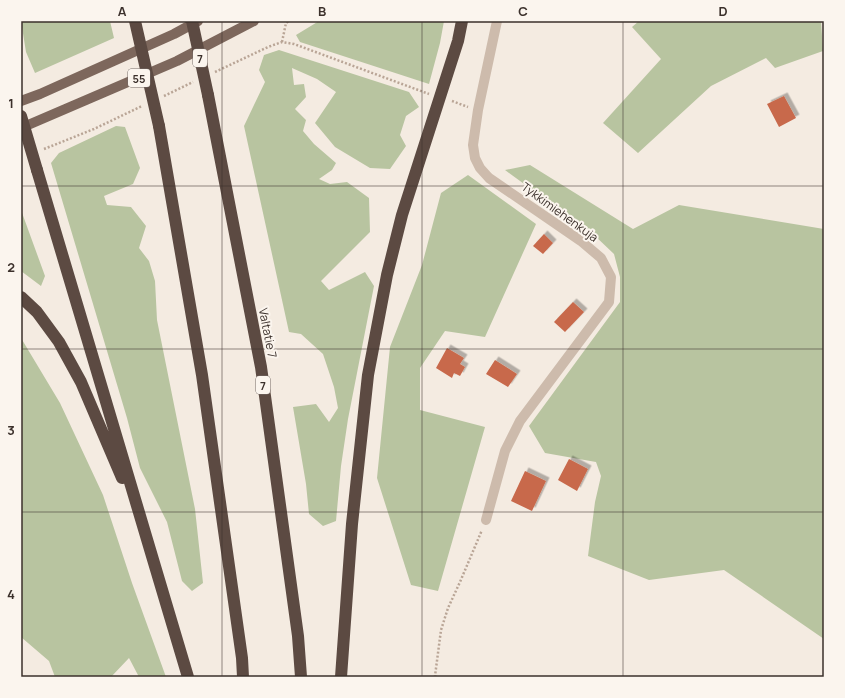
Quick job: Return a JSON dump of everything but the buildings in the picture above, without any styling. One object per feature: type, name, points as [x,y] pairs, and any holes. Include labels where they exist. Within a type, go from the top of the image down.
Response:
[{"type":"highway","points":[[135,21],[159,126],[202,375],[242,658],[243,677]]},
{"type":"highway","name":"Valtatie 7","points":[[192,21],[208,95],[261,367],[298,636],[301,677]]},
{"type":"highway","points":[[341,677],[352,524],[368,375],[387,275],[402,215],[458,41],[462,21]]},
{"type":"highway","points":[[21,116],[188,677]]},
{"type":"highway","points":[[21,298],[37,312],[59,342],[81,382],[118,467],[154,559]]},
{"type":"main road","name":"55","points":[[21,102],[174,34],[198,21]]},
{"type":"main road","name":"55","points":[[21,128],[177,61],[254,21]]},
{"type":"street","name":"Tykkimiehenkuja","points":[[486,520],[504,451],[520,420],[609,302],[611,277],[601,258],[581,241],[489,178],[480,168],[473,146],[478,110],[496,21]]},
{"type":"path","points":[[282,42],[286,23],[289,21]]},
{"type":"path","points":[[212,73],[282,42],[294,44],[433,96]]},
{"type":"path","points":[[164,96],[198,80]]},
{"type":"path","points":[[452,101],[478,110]]},
{"type":"path","points":[[43,149],[94,129],[143,106]]},
{"type":"path","points":[[436,677],[441,630],[448,608],[486,520]]},
{"type":"green space","points":[[21,21],[110,21],[114,38],[35,73],[26,52]]},
{"type":"green space","points":[[319,21],[444,21],[440,43],[429,84],[300,42],[296,35]]},
{"type":"green space","points":[[639,21],[821,21],[823,51],[775,68],[766,58],[711,86],[638,153],[603,123],[661,59],[632,27]]},
{"type":"green space","points":[[279,50],[409,92],[419,107],[406,116],[400,135],[406,146],[390,169],[370,168],[335,147],[315,123],[336,92],[317,79],[292,68],[294,85],[304,84],[306,97],[295,109],[306,120],[303,131],[314,144],[336,163],[332,170],[319,179],[330,184],[347,182],[369,198],[370,232],[321,281],[329,290],[365,272],[374,286],[348,419],[341,466],[336,521],[323,526],[309,514],[306,484],[293,407],[316,404],[329,422],[338,408],[334,387],[323,354],[301,334],[289,332],[244,126],[265,82],[259,70],[264,55]]},
{"type":"green space","points":[[116,126],[125,127],[140,168],[133,184],[104,196],[107,205],[131,207],[146,226],[139,248],[149,261],[155,281],[157,320],[195,509],[203,583],[192,591],[182,581],[167,522],[140,468],[127,418],[51,163],[59,153]]},
{"type":"green space","points":[[530,165],[633,229],[679,205],[824,229],[824,639],[724,570],[649,580],[588,556],[595,502],[601,476],[596,462],[545,453],[529,426],[620,302],[620,277],[614,254],[593,234],[505,170]]},
{"type":"green space","points":[[468,175],[536,224],[485,337],[445,331],[420,368],[420,410],[485,427],[438,591],[411,585],[377,478],[390,347],[422,265],[441,193]]},
{"type":"green space","points":[[21,210],[45,276],[41,286],[21,271]]},
{"type":"green space","points":[[21,338],[60,403],[103,495],[132,583],[166,677],[139,677],[129,658],[111,677],[55,677],[49,661],[21,637]]}]
